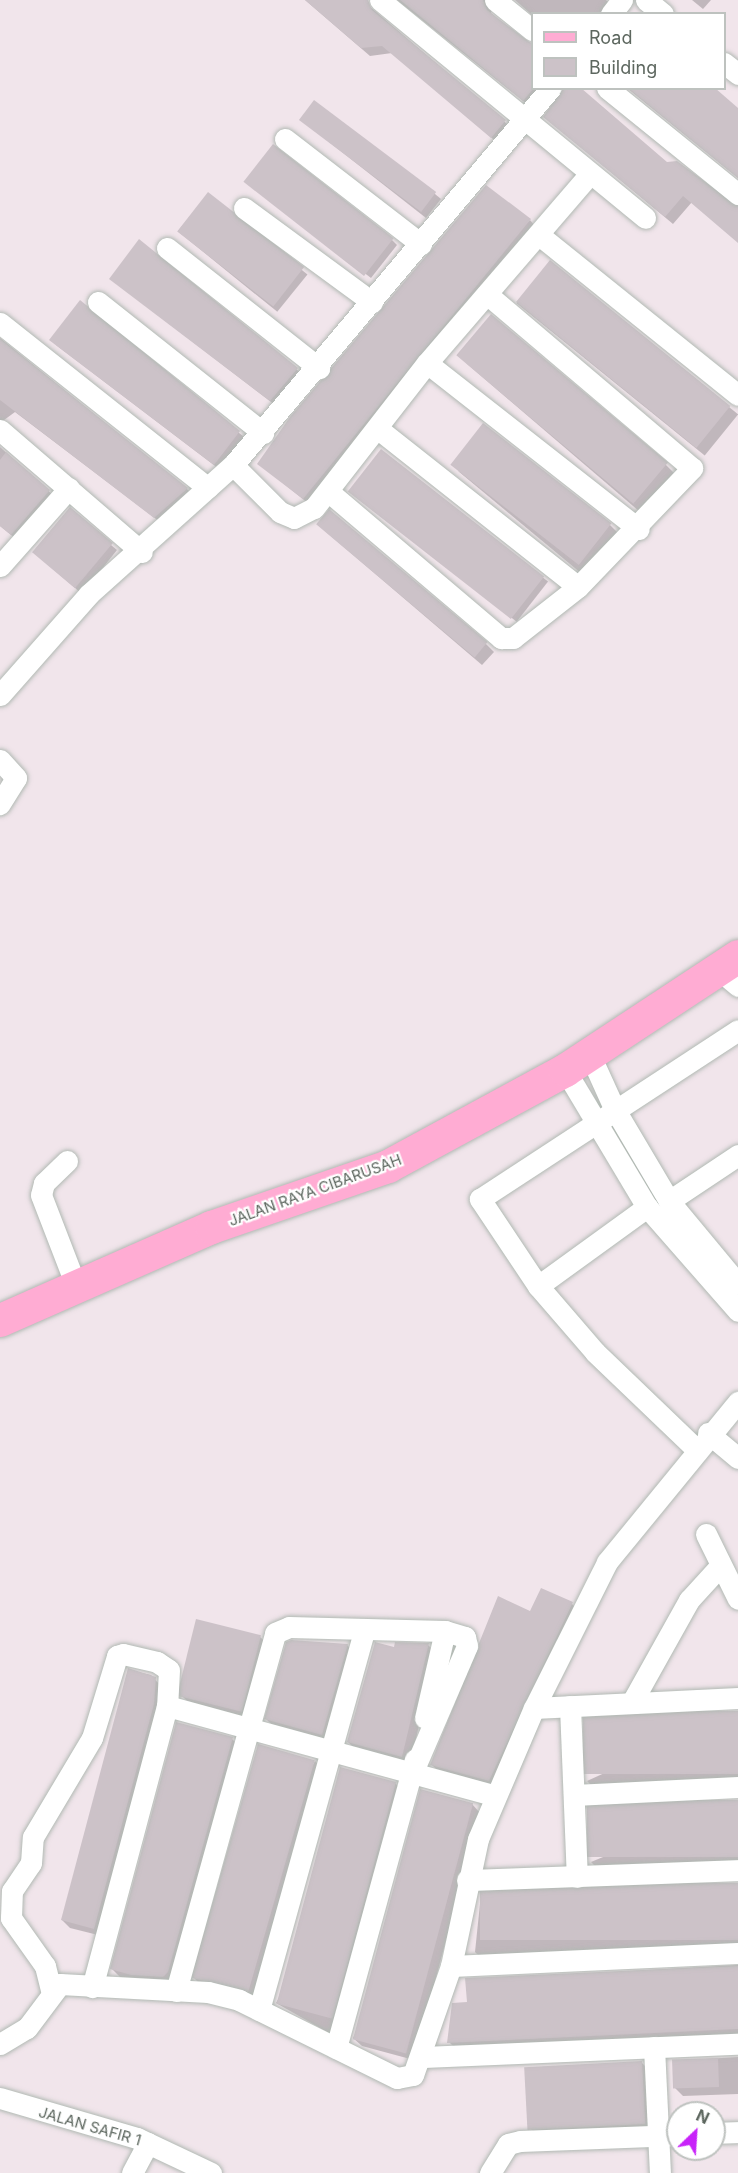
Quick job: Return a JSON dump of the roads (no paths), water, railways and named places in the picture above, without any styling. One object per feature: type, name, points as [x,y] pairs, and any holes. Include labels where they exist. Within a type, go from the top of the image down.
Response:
[{"type":"main road","name":"JALAN RAYA CIBARUSAH","points":[[0,1320],[75,1283],[212,1227],[388,1166],[578,1063],[732,971]]},
{"type":"street","points":[[380,0],[588,176],[645,218]]},
{"type":"street","points":[[495,0],[531,29]]},
{"type":"street","points":[[613,12],[622,0]]},
{"type":"street","points":[[646,0],[661,12]]},
{"type":"street","points":[[726,65],[738,74]]},
{"type":"street","points":[[0,695],[89,594],[142,552],[233,465],[263,432],[319,368],[548,90]]},
{"type":"street","points":[[609,90],[738,194]]},
{"type":"street","points":[[285,138],[421,244]]},
{"type":"street","points":[[233,465],[280,512],[294,518],[314,508],[329,492],[427,363],[588,176]]},
{"type":"street","points":[[244,208],[372,302]]},
{"type":"street","points":[[539,235],[738,394]]},
{"type":"street","points":[[166,248],[319,368]]},
{"type":"street","points":[[329,492],[501,638],[523,634],[578,587],[639,529],[692,468],[487,294]]},
{"type":"street","points":[[98,302],[263,432]]},
{"type":"street","points":[[0,323],[207,488]]},
{"type":"street","points":[[427,363],[639,529]]},
{"type":"street","points":[[377,429],[578,587]]},
{"type":"street","points":[[2,435],[69,488],[142,552]]},
{"type":"street","points":[[0,566],[69,488]]},
{"type":"street","points":[[0,760],[16,778],[0,804]]},
{"type":"street","points":[[738,1030],[596,1119],[480,1199],[538,1286],[659,1420],[738,1458]]},
{"type":"street","points":[[578,1063],[614,1108],[669,1201],[738,1284]]},
{"type":"street","points":[[578,1063],[596,1119],[647,1207],[738,1311]]},
{"type":"street","points":[[669,1201],[738,1155]]},
{"type":"street","points":[[67,1161],[44,1183],[41,1195],[75,1283]]},
{"type":"street","points":[[538,1286],[647,1207]]},
{"type":"street","points":[[0,2044],[27,2028],[51,1990],[71,1983],[92,1987],[224,1995],[398,2078],[413,2075],[422,2057],[451,1966],[466,1880],[495,1796],[534,1708],[607,1562],[702,1441],[738,1402]]},
{"type":"street","points":[[706,1534],[718,1567],[738,1599]]},
{"type":"street","points":[[632,1702],[689,1600],[718,1567]]},
{"type":"street","points":[[176,1991],[275,1633],[289,1627],[445,1631],[465,1637],[467,1646],[412,1773],[336,2048]]},
{"type":"street","points":[[259,2010],[365,1629]]},
{"type":"street","points":[[51,1990],[45,1966],[11,1918],[12,1891],[31,1863],[33,1836],[92,1737],[117,1656],[164,1665],[169,1670],[167,1706],[92,1987]]},
{"type":"street","points":[[534,1708],[738,1698]]},
{"type":"street","points":[[167,1706],[495,1796]]},
{"type":"street","points":[[570,1706],[577,1877]]},
{"type":"street","points":[[574,1795],[738,1787]]},
{"type":"street","points":[[466,1880],[738,1870]]},
{"type":"street","points":[[451,1966],[738,1953]]},
{"type":"street","points":[[422,2057],[738,2044]]},
{"type":"street","points":[[654,2047],[666,2118]]},
{"type":"street","name":"JALAN SAFIR 1","points":[[0,2098],[148,2143],[212,2173]]},
{"type":"street","points":[[490,2173],[508,2144],[520,2141],[666,2136]]},
{"type":"street","points":[[132,2173],[148,2143]]},
{"type":"street","points":[[660,2173],[666,2148]]}]
